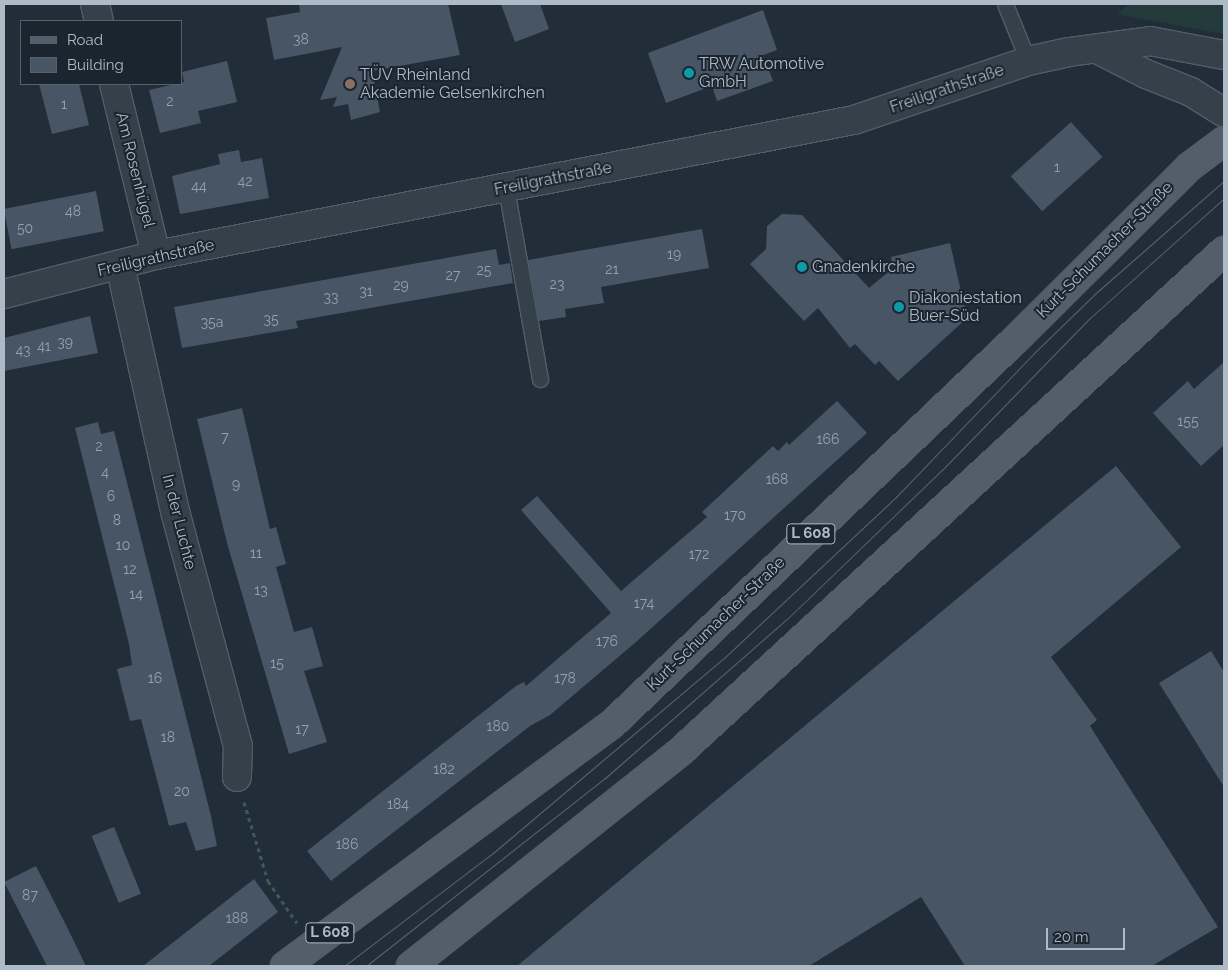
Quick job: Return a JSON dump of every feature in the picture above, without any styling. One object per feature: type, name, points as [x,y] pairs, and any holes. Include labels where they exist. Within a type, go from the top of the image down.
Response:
[{"type":"main road","name":"Kurt-Schumacher-Straße","points":[[285,966],[611,725],[1015,340],[1189,167],[1224,141]]},
{"type":"main road","points":[[411,966],[681,751],[1224,251]]},
{"type":"street","points":[[95,4],[99,20]]},
{"type":"street","name":"Freiligrathstraße","points":[[4,294],[156,255],[854,120],[1028,61],[1150,41],[1224,55]]},
{"type":"street","points":[[1098,50],[1146,74],[1191,92],[1224,113]]},
{"type":"street","name":"Am Rosenhügel","points":[[114,85],[156,255]]},
{"type":"street","name":"In der Luchte","points":[[120,265],[176,515],[238,746],[237,777]]},
{"type":"lane","points":[[1005,4],[1028,61]]},
{"type":"lane","points":[[506,188],[540,379]]},
{"type":"path","points":[[237,777],[268,881],[313,946]]},
{"type":"green space","points":[[1129,4],[1224,4],[1224,34],[1117,14]]},
{"type":"building","points":[[299,4],[448,4],[460,55],[372,71],[380,112],[351,120],[348,104],[333,107],[337,97],[320,100],[342,47],[274,60],[266,18],[300,12]]},
{"type":"building","points":[[501,4],[540,4],[549,29],[515,42]]},
{"type":"building","points":[[763,10],[777,50],[763,55],[773,81],[717,101],[712,86],[666,103],[648,53]]},
{"type":"building","points":[[227,61],[237,102],[198,111],[201,123],[160,133],[149,90],[171,85],[182,85],[184,82],[182,72]]},
{"type":"building","points":[[39,85],[79,85],[89,125],[52,134]]},
{"type":"building","points":[[1071,122],[1102,157],[1042,211],[1011,176]]},
{"type":"building","points":[[239,150],[241,162],[262,158],[269,198],[180,214],[172,176],[220,164],[218,154]]},
{"type":"building","points":[[96,191],[104,231],[12,249],[4,209]]},
{"type":"building","name":"Diakoniestation Buer-Süd","points":[[782,214],[802,215],[869,288],[893,268],[891,257],[950,243],[967,318],[898,381],[879,361],[875,365],[855,344],[850,348],[818,308],[804,321],[750,264],[766,249],[767,226]]},
{"type":"building","points":[[702,229],[709,268],[601,287],[604,303],[565,309],[566,317],[539,321],[528,260]]},
{"type":"building","points":[[496,249],[499,265],[510,263],[513,283],[296,321],[298,328],[182,348],[174,307]]},
{"type":"building","points":[[90,316],[98,353],[4,371],[4,338]]},
{"type":"building","points":[[1224,362],[1224,445],[1201,466],[1153,413],[1188,381],[1194,389]]},
{"type":"building","points":[[837,401],[867,433],[636,642],[550,715],[530,726],[331,881],[307,851],[516,686],[524,682],[526,686],[611,613],[521,510],[537,496],[621,591],[707,517],[702,512],[773,446],[778,451],[787,442],[789,445]]},
{"type":"building","points":[[242,408],[270,529],[276,527],[286,564],[276,567],[294,632],[312,627],[323,666],[304,671],[327,742],[289,754],[227,543],[197,419]]},
{"type":"building","points":[[98,422],[101,434],[114,431],[217,846],[196,851],[186,822],[169,826],[141,719],[130,721],[117,669],[132,665],[129,644],[75,428]]},
{"type":"building","points":[[1116,466],[1181,547],[1051,657],[1097,720],[1090,726],[1218,927],[1152,966],[965,966],[921,897],[809,966],[517,966]]},
{"type":"building","points":[[1211,651],[1224,672],[1224,787],[1159,683]]},
{"type":"building","points":[[114,827],[141,894],[119,903],[92,836]]},
{"type":"building","points":[[36,866],[86,966],[47,966],[4,882]]},
{"type":"building","points":[[254,879],[278,912],[209,966],[143,966]]},
{"type":"tram line","points":[[344,966],[493,853],[724,658],[896,497],[1033,354],[1097,292],[1224,181]]},
{"type":"tram line","points":[[366,966],[604,779],[787,619],[942,470],[1090,318],[1224,198]]},
{"type":"place","name":"TRW Automotive GmbH","points":[[689,73]]},
{"type":"place","name":"TÜV Rheinland Akademie Gelsenkirchen","points":[[350,84]]},
{"type":"place","name":"Gnadenkirche","points":[[802,267]]},
{"type":"place","name":"Diakoniestation Buer-Süd","points":[[899,307]]}]
